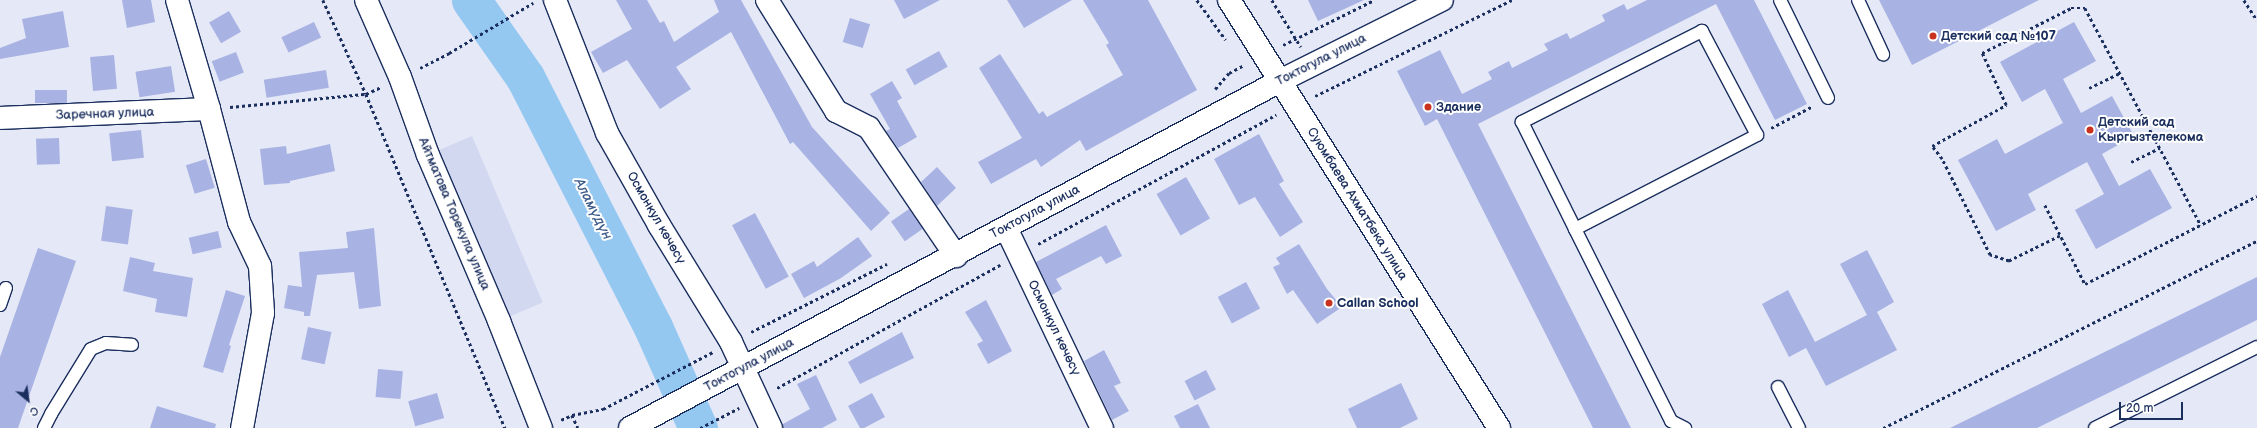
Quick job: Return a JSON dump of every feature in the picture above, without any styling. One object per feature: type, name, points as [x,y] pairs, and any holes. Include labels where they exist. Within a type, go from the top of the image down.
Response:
[{"type":"street","points":[[177,0],[209,109],[239,222],[260,266],[263,313],[242,428]]},
{"type":"street","name":"Айтматова Торекула улица","points":[[366,0],[400,77],[428,155],[499,321],[550,425]]},
{"type":"street","points":[[767,0],[836,111],[869,128],[956,256]]},
{"type":"street","name":"Суюмбаева Ахматбека улица","points":[[1229,0],[1499,428]]},
{"type":"street","name":"Токтогула улица","points":[[630,428],[956,256],[1280,81],[1442,0]]},
{"type":"street","name":"Осмонкул көчөсү","points":[[545,1],[607,133],[659,225],[730,343],[740,370],[757,399],[771,428]]},
{"type":"street","name":"Заречная улица","points":[[0,118],[209,109]]},
{"type":"street","name":"Осмонкул көчөсү","points":[[1006,228],[1102,428]]},
{"type":"lane","points":[[1780,0],[1828,98]]},
{"type":"lane","points":[[1858,0],[1884,54]]},
{"type":"lane","points":[[1575,229],[1757,135],[1702,30],[1522,122],[1575,229],[1672,421],[1685,428]]},
{"type":"lane","points":[[0,305],[6,288]]},
{"type":"lane","points":[[44,428],[91,349],[106,343],[132,345]]},
{"type":"lane","points":[[2095,428],[2257,347]]},
{"type":"lane","points":[[1778,387],[1799,428]]},
{"type":"path","points":[[323,0],[366,94],[505,428]]},
{"type":"path","points":[[1197,0],[1227,41]]},
{"type":"path","points":[[1209,92],[1216,88],[1229,73],[1374,0]]},
{"type":"path","points":[[700,428],[757,399],[1019,254],[1296,106],[1512,0]]},
{"type":"path","points":[[2244,0],[2257,20]]},
{"type":"path","points":[[209,109],[366,94],[449,53],[545,1]]},
{"type":"path","points":[[2060,236],[2009,261],[1990,255],[1942,160],[1932,146],[2006,105],[1982,53],[2071,8],[2085,8],[2201,225]]},
{"type":"path","points":[[1240,59],[1244,65]]},
{"type":"path","points":[[2089,88],[2120,73]]},
{"type":"path","points":[[1757,135],[1828,98]]},
{"type":"path","points":[[2131,162],[2160,148]]},
{"type":"path","points":[[2045,205],[2085,284],[2257,196]]},
{"type":"path","points":[[1883,428],[2257,241]]},
{"type":"path","points":[[550,425],[572,414],[603,409],[893,261]]},
{"type":"path","points":[[572,414],[578,428]]},
{"type":"shaded area","points":[[472,136],[543,303],[499,321],[428,155]]},
{"type":"building","points":[[122,0],[151,0],[155,22],[127,28]]},
{"type":"building","points":[[616,0],[647,0],[660,23],[664,21],[674,42],[719,12],[714,0],[741,0],[812,127],[890,213],[871,231],[793,142],[790,144],[731,32],[676,67],[691,89],[660,109],[627,60],[603,73],[591,52],[632,29]]},
{"type":"building","points":[[894,0],[940,0],[904,19]]},
{"type":"building","points":[[1007,0],[1072,0],[1024,28]]},
{"type":"building","points":[[1083,0],[1148,0],[1197,90],[1086,151],[1080,140],[1041,167],[1036,159],[991,184],[978,162],[1022,138],[979,68],[1000,54],[1039,114],[1043,111],[1047,117],[1123,75],[1106,45],[1109,43]]},
{"type":"building","points":[[1308,0],[1364,0],[1318,21]]},
{"type":"building","points":[[1647,0],[1754,0],[1807,104],[1775,120],[1716,4],[1478,124],[1631,428],[1593,428],[1437,119],[1425,126],[1397,71],[1440,50],[1462,94],[1492,79],[1488,72],[1509,61],[1512,68],[1548,50],[1544,44],[1567,33],[1570,39],[1605,21],[1602,15],[1624,4],[1627,10]]},
{"type":"building","name":"Детский сад №107","points":[[1879,0],[2039,0],[1912,65]]},
{"type":"building","points":[[63,11],[69,47],[0,59],[0,48],[26,38],[22,19]]},
{"type":"building","points":[[229,11],[241,32],[221,43],[209,22]]},
{"type":"building","points":[[850,18],[870,24],[863,48],[843,42]]},
{"type":"building","points":[[314,22],[321,37],[289,53],[281,37]]},
{"type":"building","name":"Детский сад Кыргызтелекома","points":[[2074,22],[2096,61],[2063,79],[2081,113],[2112,96],[2134,136],[2102,154],[2119,186],[2150,169],[2172,208],[2096,249],[2075,210],[2104,194],[2087,162],[2028,194],[2036,210],[1996,231],[1958,160],[1997,139],[2005,154],[2063,123],[2045,89],[2022,102],[2000,62]]},
{"type":"building","points":[[939,51],[948,67],[914,85],[906,69]]},
{"type":"building","points":[[236,52],[244,73],[220,82],[212,61]]},
{"type":"building","points":[[114,55],[117,89],[93,91],[90,57]]},
{"type":"building","points":[[171,66],[175,92],[140,97],[135,72]]},
{"type":"building","points":[[326,70],[329,88],[267,98],[264,80]]},
{"type":"building","points":[[892,81],[902,98],[897,101],[917,137],[898,148],[886,131],[890,129],[870,94]]},
{"type":"building","points":[[35,90],[67,90],[67,103],[35,103]]},
{"type":"building","points":[[141,130],[144,158],[112,161],[109,133]]},
{"type":"building","points":[[1259,134],[1284,181],[1279,184],[1303,222],[1280,237],[1255,197],[1239,205],[1214,159]]},
{"type":"building","points":[[59,138],[60,164],[37,165],[36,139]]},
{"type":"building","points":[[330,144],[335,171],[290,181],[290,183],[264,185],[260,149],[286,146],[287,154]]},
{"type":"building","points":[[206,159],[215,188],[195,194],[186,165]]},
{"type":"building","points":[[937,167],[956,188],[937,206],[921,182]]},
{"type":"building","points":[[1186,177],[1210,219],[1181,236],[1157,194]]},
{"type":"building","points":[[106,206],[133,210],[128,244],[101,241]]},
{"type":"building","points":[[909,209],[923,229],[905,241],[891,222]]},
{"type":"building","points":[[755,213],[789,277],[766,289],[732,225]]},
{"type":"building","points":[[1106,225],[1122,256],[1106,264],[1101,256],[1056,279],[1062,289],[1052,295],[1036,262]]},
{"type":"building","points":[[374,228],[381,306],[359,309],[354,272],[317,275],[310,316],[304,316],[304,312],[284,308],[288,285],[302,287],[299,252],[348,248],[346,232]]},
{"type":"building","points":[[218,231],[222,248],[193,254],[189,238]]},
{"type":"building","points":[[858,237],[872,256],[841,278],[804,298],[791,274],[814,261],[817,267]]},
{"type":"building","points":[[1299,244],[1327,289],[1342,307],[1317,324],[1293,290],[1287,294],[1273,267],[1280,264],[1276,258]]},
{"type":"building","points":[[38,248],[76,261],[18,428],[0,428],[0,357]]},
{"type":"building","points":[[1867,250],[1894,302],[1877,312],[1897,350],[1826,386],[1806,348],[1789,357],[1762,304],[1788,290],[1815,342],[1867,315],[1840,264]]},
{"type":"building","points":[[130,257],[155,263],[153,271],[193,278],[187,317],[155,312],[157,299],[123,291]]},
{"type":"building","points":[[2257,277],[2257,320],[2037,428],[1950,428]]},
{"type":"building","points":[[1246,282],[1260,308],[1232,324],[1218,297]]},
{"type":"building","points":[[226,290],[245,296],[229,345],[231,346],[223,373],[203,367]]},
{"type":"building","points":[[986,300],[1012,351],[988,364],[977,344],[983,341],[965,312]]},
{"type":"building","points":[[308,327],[331,332],[325,364],[301,359]]},
{"type":"building","points":[[902,332],[914,358],[860,384],[848,362]]},
{"type":"building","points":[[1104,350],[1121,383],[1114,386],[1129,411],[1112,420],[1084,361]]},
{"type":"building","points":[[378,369],[403,371],[400,399],[376,397]]},
{"type":"building","points":[[1206,370],[1216,390],[1195,400],[1185,381]]},
{"type":"building","points":[[816,375],[837,420],[822,428],[783,428],[783,424],[810,409],[797,384]]},
{"type":"building","points":[[1401,383],[1418,419],[1400,428],[1357,428],[1348,409]]},
{"type":"building","points":[[437,393],[444,418],[415,426],[408,401]]},
{"type":"building","points":[[872,393],[885,417],[864,428],[860,428],[848,406]]},
{"type":"building","points":[[1198,404],[1210,428],[1180,428],[1174,416]]},
{"type":"building","points":[[157,406],[216,424],[215,428],[150,428]]},
{"type":"waterway","name":"Аламүдүн","points":[[471,0],[525,77],[653,327],[698,428]]},
{"type":"place","name":"Детский сад №107","points":[[1933,36]]},
{"type":"place","name":"Здание","points":[[1428,107]]},
{"type":"place","name":"Детский сад Кыргызтелекома","points":[[2090,130]]},
{"type":"place","name":"Callan School","points":[[1329,303]]}]
